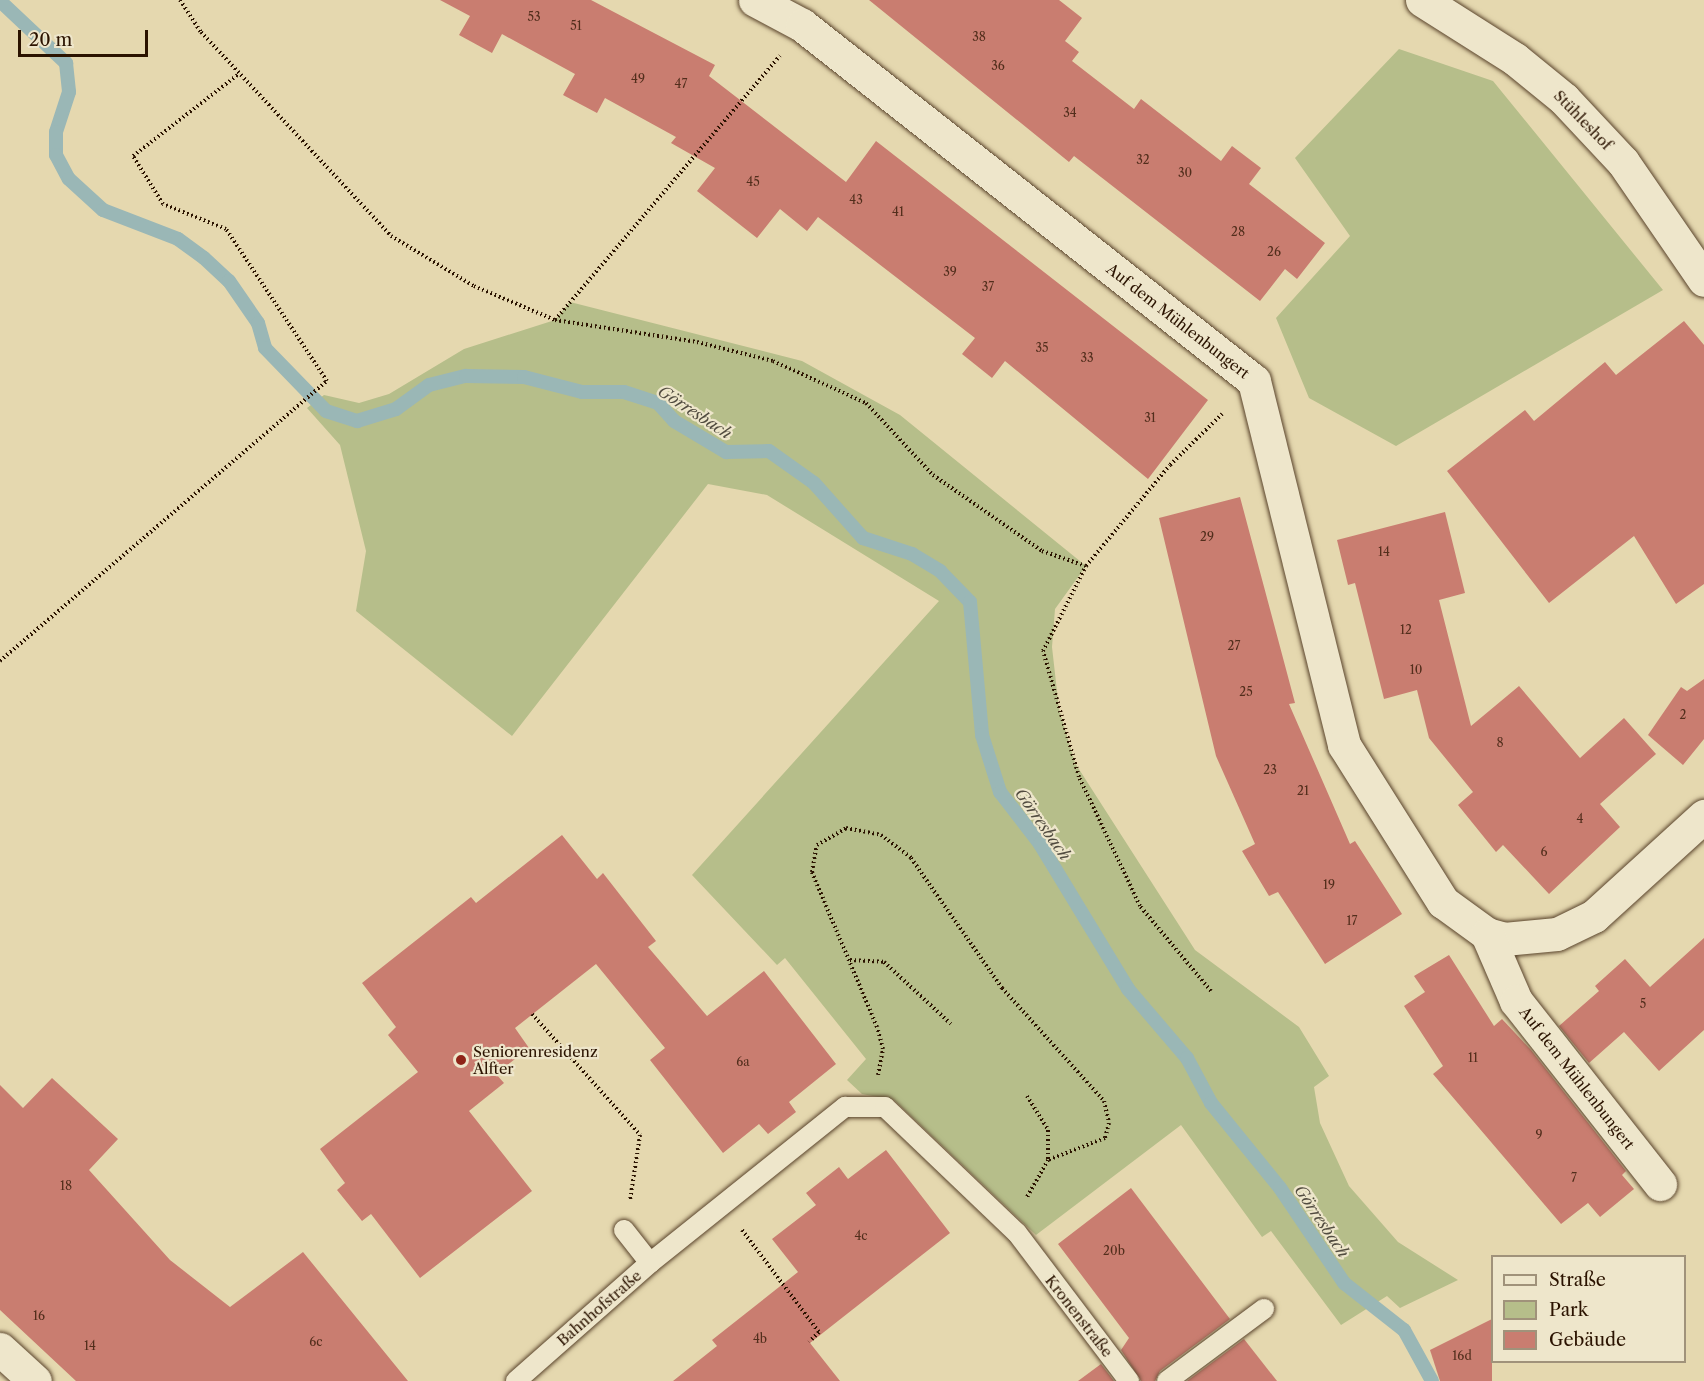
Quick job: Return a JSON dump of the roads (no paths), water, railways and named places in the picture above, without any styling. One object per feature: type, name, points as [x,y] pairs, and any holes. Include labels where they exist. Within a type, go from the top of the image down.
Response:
[{"type":"street","name":"Auf dem Mühlenbungert","points":[[755,0],[802,25],[1254,381],[1344,745],[1423,877],[1443,902],[1487,934],[1525,940],[1576,927],[1704,816]]},
{"type":"street","name":"Stühleshof","points":[[1422,0],[1515,59],[1564,99],[1623,162],[1704,280]]},
{"type":"street","name":"Auf dem Mühlenbungert","points":[[1487,934],[1516,1001],[1660,1184]]},
{"type":"street","points":[[0,1349],[35,1381]]},
{"type":"lane","name":"Kronenstraße","points":[[650,1263],[722,1203],[845,1107],[885,1107],[1017,1233],[1129,1381]]},
{"type":"lane","name":"Bahnhofstraße","points":[[516,1381],[650,1263],[624,1230]]},
{"type":"lane","points":[[1167,1381],[1264,1309]]},
{"type":"waterway","name":"Görresbach","points":[[0,1],[66,63],[69,92],[56,132],[56,155],[69,179],[103,210],[178,239],[204,258],[229,281],[258,323],[265,348],[326,411],[357,421],[396,409],[429,385],[466,376],[524,377],[582,392],[624,392],[658,403],[674,421],[726,452],[769,451],[814,483],[863,538],[912,554],[940,571],[970,602],[982,735],[1000,792],[1040,844],[1128,989],[1187,1058],[1211,1103],[1280,1188],[1344,1283],[1404,1330],[1432,1381]]},
{"type":"place","name":"Seniorenresidenz Alfter","points":[[461,1060]]}]
